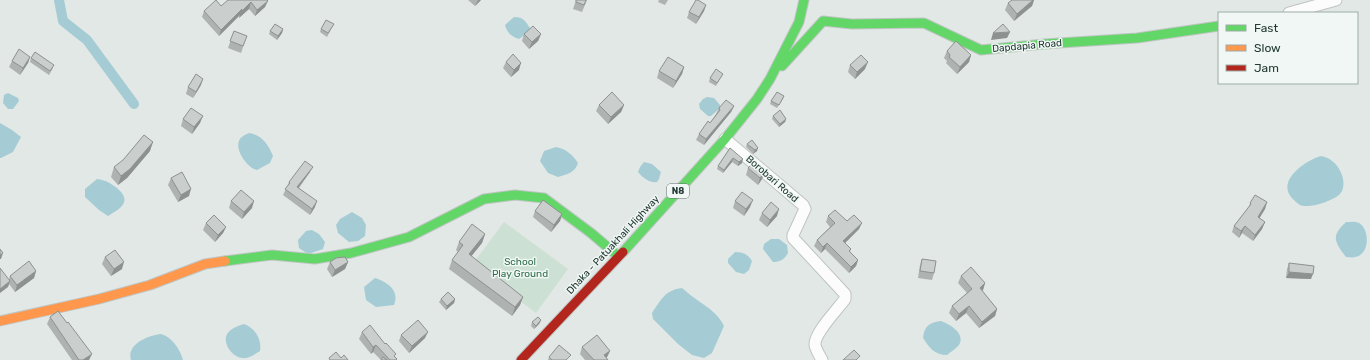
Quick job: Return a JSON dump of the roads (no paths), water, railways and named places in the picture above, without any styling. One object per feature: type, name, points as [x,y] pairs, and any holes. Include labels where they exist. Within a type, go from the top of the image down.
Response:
[{"type":"main road","name":"Dhaka - Patuakhali Highway","points":[[521,360],[725,139],[757,99],[770,78],[799,22],[804,0]]},
{"type":"main road","name":"Dapdapia Road","points":[[770,78],[823,21],[852,24],[924,23],[981,50],[1137,38],[1218,26]]},
{"type":"main road","points":[[0,321],[107,297],[150,285],[205,264],[272,255],[315,259],[351,253],[409,238],[484,199],[515,195],[544,198],[591,233],[618,256]]},
{"type":"street","points":[[1293,12],[1336,0]]},
{"type":"street","name":"Borobari Road","points":[[725,139],[802,205],[805,209],[792,235],[793,238],[845,294],[845,299],[817,338],[816,345],[822,360]]},
{"type":"water","points":[[514,17],[525,21],[530,28],[529,32],[519,39],[510,34],[505,25]]},
{"type":"water","points":[[8,93],[18,98],[19,101],[13,109],[8,109],[3,103],[4,95]]},
{"type":"water","points":[[707,97],[714,98],[720,105],[720,108],[711,116],[708,116],[700,109],[699,104]]},
{"type":"water","points":[[0,123],[21,137],[13,152],[1,158],[0,158]]},
{"type":"water","points":[[249,133],[261,138],[273,156],[270,163],[257,170],[253,169],[246,163],[238,145],[243,136]]},
{"type":"water","points":[[556,147],[568,152],[578,163],[573,171],[558,177],[548,173],[540,161],[544,151]]},
{"type":"water","points":[[1321,156],[1330,159],[1338,167],[1343,181],[1342,190],[1337,197],[1327,202],[1309,206],[1300,205],[1289,194],[1287,187],[1289,180],[1300,168]]},
{"type":"water","points":[[644,162],[652,164],[661,172],[657,182],[646,180],[638,172]]},
{"type":"water","points":[[97,179],[105,181],[117,188],[124,197],[121,207],[108,216],[85,197],[85,189]]},
{"type":"water","points":[[352,212],[362,218],[366,225],[365,236],[358,241],[349,242],[338,233],[336,225],[340,219]]},
{"type":"water","points":[[1346,222],[1359,223],[1363,226],[1367,236],[1364,252],[1354,257],[1346,257],[1339,247],[1336,239],[1338,231]]},
{"type":"water","points":[[312,230],[319,234],[325,242],[323,249],[308,254],[299,248],[298,240],[306,231]]},
{"type":"water","points":[[771,239],[779,239],[787,245],[788,253],[780,261],[773,262],[763,249],[764,244]]},
{"type":"water","points":[[735,252],[745,254],[752,261],[749,270],[744,274],[736,272],[728,263],[728,259]]},
{"type":"water","points":[[375,278],[388,284],[394,291],[394,305],[376,307],[366,300],[364,287]]},
{"type":"water","points":[[682,288],[714,312],[724,326],[712,353],[704,358],[692,355],[678,344],[653,319],[652,313],[664,296],[671,291]]},
{"type":"water","points":[[941,321],[956,330],[961,341],[956,348],[947,355],[942,355],[935,352],[923,338],[928,325]]},
{"type":"water","points":[[244,324],[257,334],[260,342],[260,351],[247,358],[239,357],[232,353],[226,342],[227,334],[230,330]]},
{"type":"water","points":[[161,334],[169,338],[175,344],[183,360],[131,360],[130,354],[135,345],[145,338]]},
{"type":"waterway","points":[[59,0],[63,21],[87,40],[134,104]]},
{"type":"park label","name":"School Play Ground","points":[[520,268]]}]
